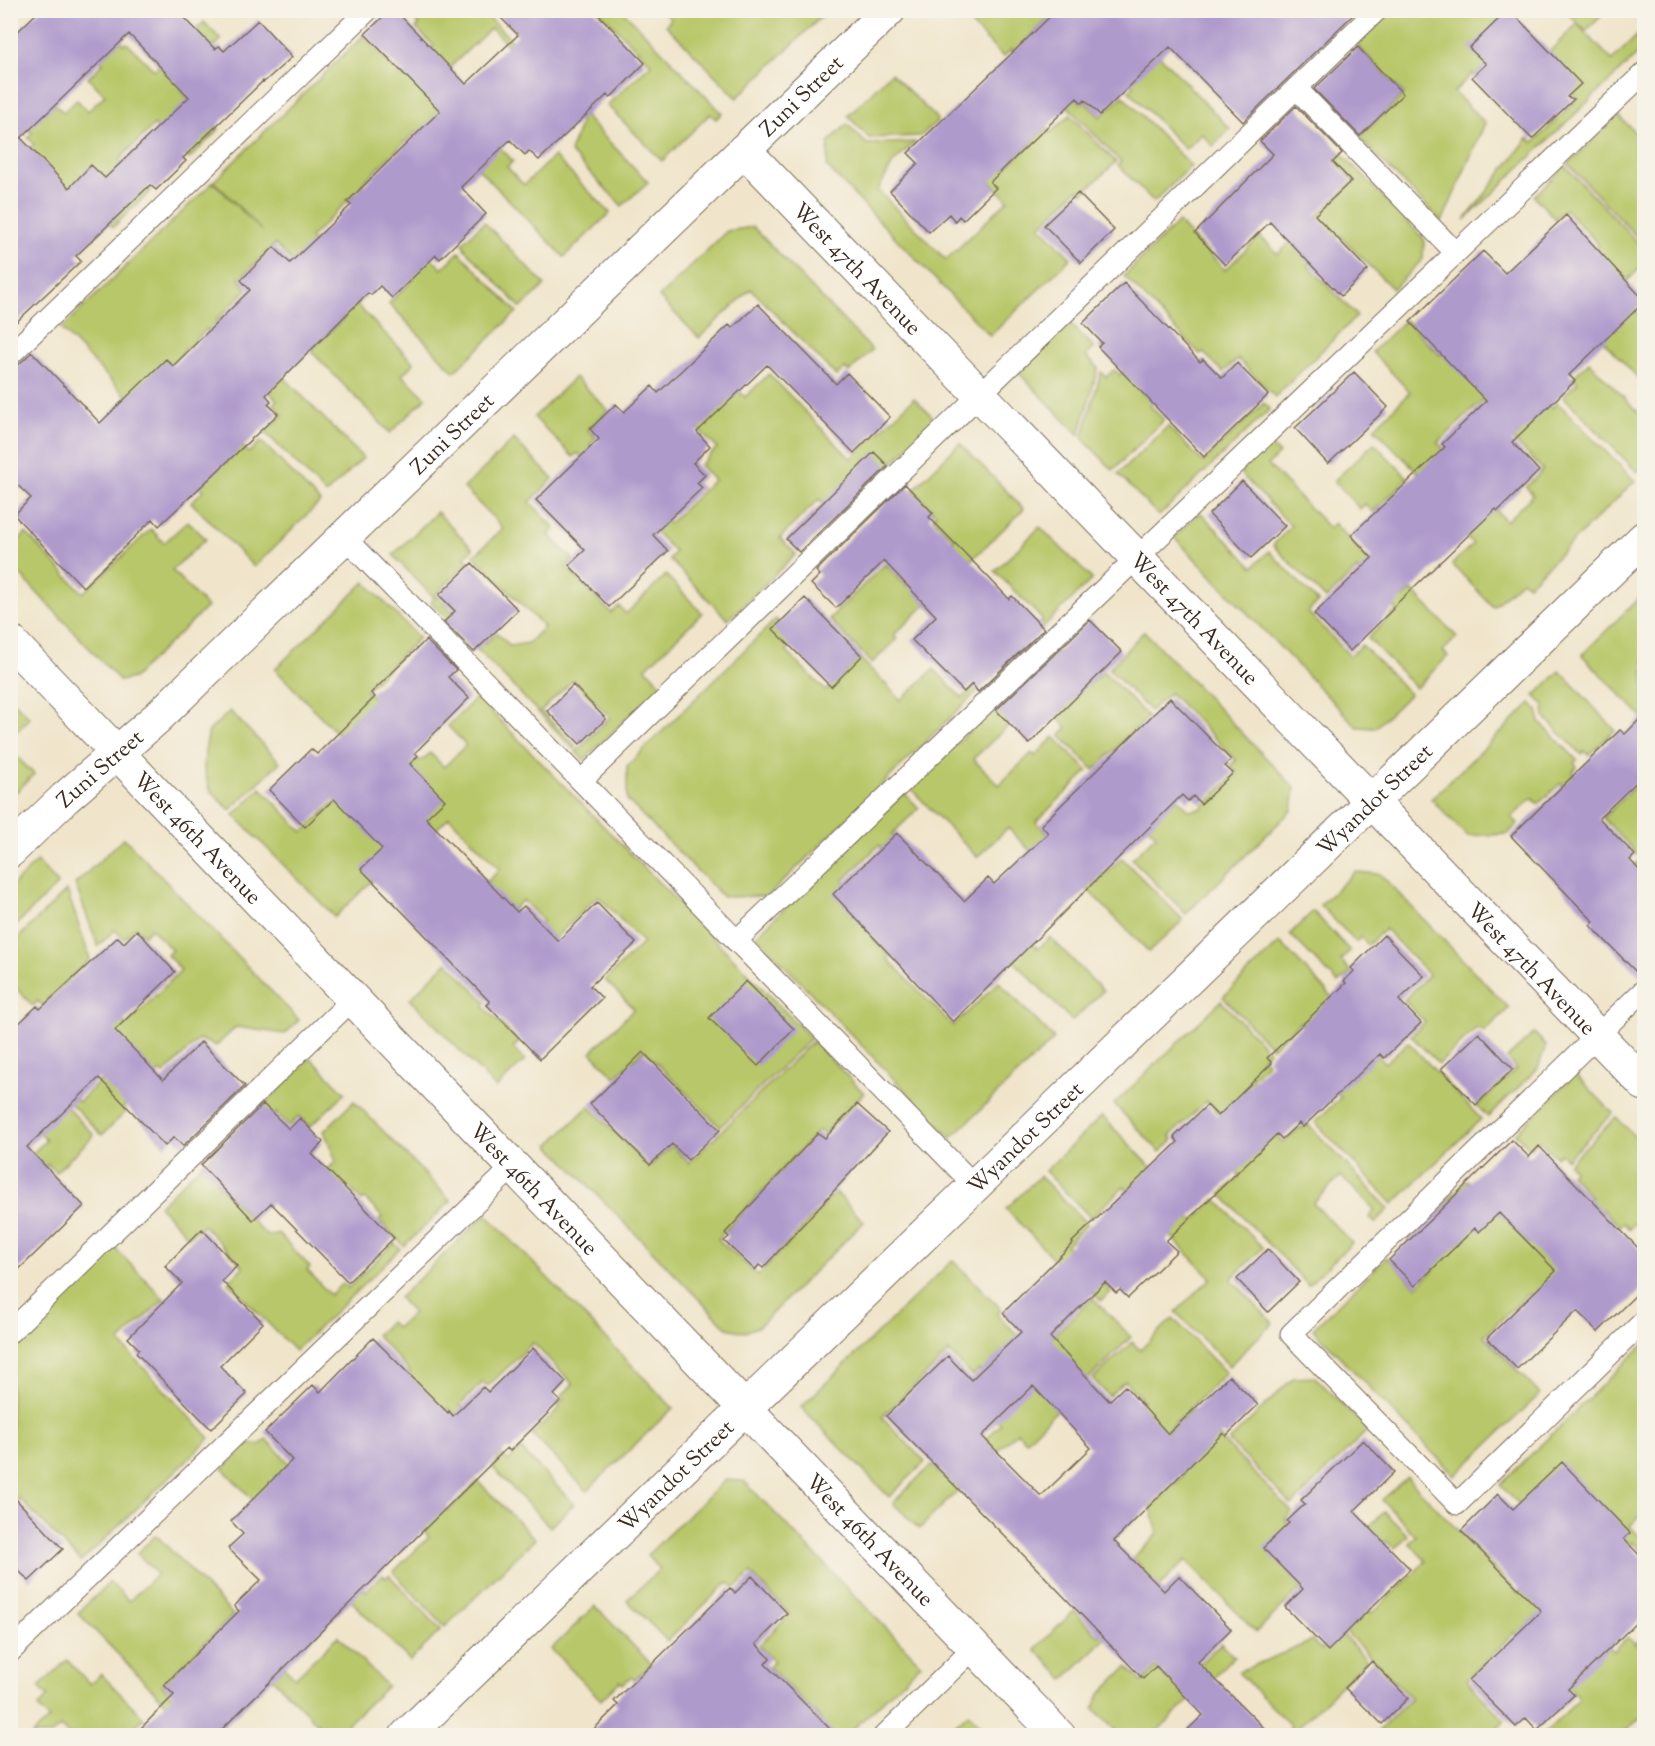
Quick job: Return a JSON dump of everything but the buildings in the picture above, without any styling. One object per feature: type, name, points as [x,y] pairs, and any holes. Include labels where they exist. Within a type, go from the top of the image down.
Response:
[{"type":"street","name":"Zuni Street","points":[[10,851],[157,718],[889,10]]},
{"type":"street","name":"West 47th Avenue","points":[[744,150],[1644,1084]]},
{"type":"street","name":"Wyandot Street","points":[[406,1736],[1644,538]]},
{"type":"street","name":"West 46th Avenue","points":[[10,641],[1059,1736]]},
{"type":"lane","points":[[10,355],[368,10]]},
{"type":"lane","points":[[581,781],[1377,10]]},
{"type":"lane","points":[[736,941],[1644,73]]},
{"type":"lane","points":[[1296,88],[1456,253]]},
{"type":"lane","points":[[344,537],[975,1186]]},
{"type":"lane","points":[[1644,990],[1291,1334],[1457,1504],[1644,1321]]},
{"type":"lane","points":[[10,1332],[354,999]]},
{"type":"lane","points":[[10,1652],[513,1167]]},
{"type":"lane","points":[[884,1736],[974,1648]]},
{"type":"green space","points":[[91,11],[154,70],[204,22],[221,40],[180,80],[185,86],[181,91],[219,129],[189,159],[154,125],[119,160],[151,191],[113,227],[71,184],[41,212],[11,167],[34,144],[28,138],[32,133],[11,111],[10,59],[63,112],[77,100],[88,111],[105,95],[88,78],[103,63],[97,56]]},
{"type":"green space","points":[[405,11],[483,11],[648,182],[622,206],[570,152],[581,122],[491,28],[441,76],[423,58],[434,46],[416,28],[419,25]]},
{"type":"green space","points":[[599,11],[623,11],[722,113],[716,119],[710,114],[662,161],[607,105],[651,64]]},
{"type":"green space","points":[[662,11],[827,11],[737,98],[666,25],[671,19]]},
{"type":"green space","points":[[963,11],[1071,11],[1058,27],[1049,18],[1023,43],[1082,104],[1085,102],[1100,117],[1123,96],[1191,166],[1154,202],[1118,165],[1121,162],[1012,49],[1003,57],[963,16]]},
{"type":"green space","points":[[1117,11],[1230,129],[1213,146],[1202,134],[1185,149],[1129,91],[1134,86],[1112,63]]},
{"type":"green space","points":[[1393,11],[1496,11],[1519,33],[1497,98],[1473,73],[1454,92],[1485,123],[1442,222],[1359,138],[1404,94],[1357,45]]},
{"type":"green space","points":[[1565,11],[1607,11],[1586,31]]},
{"type":"green space","points":[[1577,24],[1612,60],[1644,29],[1644,48],[1465,220],[1528,138],[1533,143],[1578,99],[1541,60]]},
{"type":"green space","points":[[363,36],[403,78],[419,63],[513,161],[507,167],[524,185],[554,156],[610,213],[564,257],[432,121],[418,134],[415,132],[361,185],[422,248],[355,194],[310,238],[365,296],[357,305],[414,363],[402,375],[426,398],[390,433],[311,351],[345,317],[275,244],[239,279],[247,289],[217,320],[261,365],[267,360],[363,458],[326,494],[265,432],[283,415],[273,404],[277,400],[207,329],[166,368],[249,453],[261,441],[320,502],[254,567],[191,502],[204,490],[193,479],[200,472],[61,329],[213,182],[262,231],[214,181]]},
{"type":"green space","points":[[891,73],[938,120],[921,136],[869,138],[848,116]]},
{"type":"green space","points":[[951,113],[1004,169],[1047,128],[1052,132],[1070,115],[1116,162],[1083,193],[1078,189],[1040,226],[1071,258],[990,336],[827,167],[829,142],[847,124],[867,144],[915,142],[893,163],[878,190],[946,260],[1008,200],[937,126]]},
{"type":"green space","points":[[1618,115],[1644,142],[1644,244],[1568,164]]},
{"type":"green space","points":[[1307,118],[1424,239],[1423,259],[1393,289],[1339,235],[1308,265],[1357,316],[1275,397],[1238,359],[1223,372],[1203,352],[1200,354],[1124,276],[1178,222],[1225,270],[1260,236],[1278,254],[1354,181],[1300,125]]},
{"type":"green space","points":[[1565,166],[1644,249],[1644,264],[1625,283],[1634,308],[1644,319],[1644,384],[1554,289],[1599,245],[1565,209],[1555,219],[1534,196]]},
{"type":"green space","points":[[484,222],[545,285],[521,308],[464,248],[462,243]]},
{"type":"green space","points":[[753,227],[872,350],[849,372],[845,368],[836,376],[751,289],[699,338],[659,297],[727,231]]},
{"type":"green space","points":[[426,252],[442,269],[459,252],[517,312],[454,372],[389,303],[414,279],[403,267]]},
{"type":"green space","points":[[1405,320],[1440,355],[1462,333],[1507,377],[1438,443],[1452,458],[1427,482],[1374,428],[1410,392],[1372,352]]},
{"type":"green space","points":[[1070,323],[1094,347],[1086,356],[1098,368],[1079,435],[1019,373]]},
{"type":"green space","points":[[704,355],[745,397],[769,374],[851,459],[914,398],[936,420],[837,517],[819,499],[780,538],[796,554],[728,620],[669,559],[675,552],[590,465],[601,454],[669,523],[714,480],[700,465],[717,448],[664,394]]},
{"type":"green space","points":[[1197,359],[1150,406],[1164,420],[1113,470],[1082,438],[1101,372],[1106,377],[1114,370],[1120,375],[1124,370]]},
{"type":"green space","points":[[1589,362],[1644,418],[1644,465],[1637,472],[1563,396],[1578,382],[1573,377]]},
{"type":"green space","points":[[575,377],[608,410],[588,430],[596,438],[590,444],[592,447],[582,457],[578,453],[573,457],[534,417]]},
{"type":"green space","points":[[1508,379],[1552,408],[1557,402],[1635,481],[1528,585],[1522,580],[1493,607],[1452,564],[1473,544],[1422,492],[1493,508],[1506,521],[1533,495],[1526,487],[1543,470],[1493,419],[1487,424],[1475,412]]},
{"type":"green space","points":[[1264,403],[1270,409],[1159,516],[1118,474],[1168,426],[1203,462]]},
{"type":"green space","points":[[514,439],[553,479],[530,502],[555,528],[549,535],[573,559],[566,567],[611,613],[619,606],[626,614],[666,575],[702,613],[646,668],[661,685],[584,760],[576,752],[610,717],[573,680],[541,711],[576,746],[574,749],[431,602],[437,596],[484,644],[497,633],[510,646],[528,643],[544,627],[474,556],[503,528],[464,488]]},
{"type":"green space","points":[[960,443],[1024,509],[894,635],[897,639],[872,663],[829,619],[885,564],[906,586],[954,540],[933,518],[936,514],[913,490]]},
{"type":"green space","points":[[1374,443],[1408,478],[1373,512],[1365,504],[1360,509],[1334,481]]},
{"type":"green space","points":[[1269,444],[1279,454],[1268,465],[1329,528],[1334,523],[1404,598],[1412,590],[1457,637],[1443,651],[1448,656],[1416,688],[1368,638],[1397,610],[1357,569],[1326,599],[1273,545],[1291,526],[1240,473]]},
{"type":"green space","points":[[437,512],[473,549],[464,557],[469,562],[433,597],[393,555]]},
{"type":"green space","points":[[1200,512],[1253,567],[1269,551],[1318,602],[1308,612],[1350,656],[1362,645],[1410,694],[1375,728],[1357,727],[1174,537]]},
{"type":"green space","points":[[188,521],[206,539],[172,570],[207,607],[133,678],[120,681],[11,565],[11,548],[26,533],[83,593],[151,529],[164,543]]},
{"type":"green space","points":[[1040,527],[1092,579],[768,896],[723,897],[627,800],[627,766],[776,619],[797,640],[786,651],[826,691],[860,658],[901,700],[934,669],[962,698],[1043,620],[995,571]]},
{"type":"green space","points":[[365,582],[419,638],[366,690],[392,717],[355,752],[275,669]]},
{"type":"green space","points":[[1644,593],[1644,719],[1582,655]]},
{"type":"green space","points":[[1144,631],[1295,788],[1292,810],[1186,914],[1132,859],[1156,835],[1096,774],[1125,745],[1189,810],[1200,809],[1237,773],[1230,766],[1236,760],[1170,693],[1150,711],[1109,669]]},
{"type":"green space","points":[[1055,651],[1089,685],[1104,672],[1148,717],[1094,770],[1060,735],[1067,728],[1023,683]]},
{"type":"green space","points":[[1560,671],[1615,730],[1589,755],[1585,751],[1581,754],[1545,718],[1544,705],[1534,696]]},
{"type":"green space","points":[[1019,684],[1031,697],[1005,722],[1008,726],[973,759],[999,785],[1032,753],[1035,756],[1054,737],[1088,771],[1036,822],[1096,883],[1122,858],[1183,920],[1149,952],[1079,881],[1069,891],[1008,828],[977,857],[910,788]]},
{"type":"green space","points":[[477,697],[811,1038],[720,1127],[644,1050],[615,1077],[591,1052],[634,1009],[605,980],[643,943],[598,896],[554,939],[529,935],[543,921],[523,900],[509,913],[483,886],[500,869],[449,817],[380,884],[374,879],[335,917],[234,815],[261,788],[303,832],[345,792],[393,783],[417,760],[423,760],[430,753],[444,767],[466,745],[448,726]]},
{"type":"green space","points":[[10,698],[30,718],[12,736],[10,734]]},
{"type":"green space","points":[[1531,703],[1537,710],[1540,722],[1577,760],[1574,763],[1577,767],[1572,773],[1606,809],[1596,819],[1561,783],[1538,804],[1532,798],[1512,817],[1518,824],[1508,834],[1467,836],[1431,799]]},
{"type":"green space","points":[[230,711],[280,762],[230,810],[210,790],[204,769],[209,731]]},
{"type":"green space","points":[[12,752],[34,774],[11,797],[10,754]]},
{"type":"green space","points":[[1644,777],[1644,869],[1609,902],[1603,896],[1641,858],[1603,818]]},
{"type":"green space","points":[[904,793],[919,808],[892,834],[926,871],[988,958],[879,845],[843,881],[882,922],[894,917],[872,938],[890,956],[888,959],[953,1026],[999,982],[1054,1039],[951,1138],[756,936]]},
{"type":"green space","points":[[124,838],[299,1020],[285,1034],[236,1027],[216,1046],[199,1039],[164,1074],[160,1071],[123,1108],[126,1112],[102,1135],[68,1101],[73,1096],[79,1102],[109,1072],[80,979],[126,1025],[181,970],[167,955],[172,950],[151,928],[144,935],[136,927],[124,939],[115,930],[98,946],[75,884]]},
{"type":"green space","points":[[37,861],[58,884],[11,930],[11,887]]},
{"type":"green space","points":[[1355,872],[1380,874],[1509,1008],[1484,1032],[1478,1027],[1439,1064],[1411,1036],[1425,1022],[1404,1000],[1429,975],[1385,929],[1368,945],[1361,937],[1356,942],[1320,905]]},
{"type":"green space","points":[[67,890],[90,959],[42,1005],[38,1001],[33,1006],[11,983],[11,945]]},
{"type":"green space","points":[[1313,911],[1350,951],[1341,960],[1351,972],[1338,983],[1290,934]]},
{"type":"green space","points":[[1050,937],[1103,991],[1072,1021],[1010,957],[1029,939],[1038,949]]},
{"type":"green space","points":[[1280,942],[1334,999],[1329,1004],[1385,1063],[1408,1042],[1481,1119],[1393,1204],[1315,1122],[1341,1097],[1326,1081],[1342,1065],[1300,1022],[1272,1048],[1223,997]]},
{"type":"green space","points":[[447,962],[486,1002],[483,1006],[519,1042],[513,1048],[525,1060],[496,1088],[410,999]]},
{"type":"green space","points":[[1221,1001],[1269,1051],[1262,1058],[1267,1063],[1252,1079],[1262,1090],[1247,1105],[1283,1143],[1300,1127],[1302,1129],[1308,1124],[1389,1209],[1375,1223],[1369,1217],[1375,1210],[1341,1176],[1313,1203],[1352,1243],[1308,1285],[1221,1194],[1240,1176],[1231,1166],[1251,1146],[1207,1101],[1170,1136],[1173,1140],[1160,1152],[1114,1104]]},
{"type":"green space","points":[[1534,1033],[1546,1045],[1538,1068],[1488,1117],[1477,1106],[1516,1069],[1507,1058]]},
{"type":"green space","points":[[813,1041],[864,1093],[825,1134],[819,1130],[718,1239],[758,1275],[836,1192],[864,1222],[759,1326],[745,1332],[727,1328],[549,1145],[589,1106],[649,1167],[672,1146],[689,1163]]},
{"type":"green space","points":[[12,1050],[94,1135],[56,1172],[48,1164],[11,1200],[11,1175],[46,1140],[24,1116]]},
{"type":"green space","points":[[311,1058],[345,1093],[310,1127],[299,1116],[289,1126],[276,1113],[229,1158],[234,1164],[216,1182],[267,1236],[278,1233],[310,1267],[307,1270],[330,1295],[343,1283],[348,1288],[394,1243],[400,1249],[295,1351],[228,1282],[243,1267],[203,1225],[189,1237],[159,1206]]},
{"type":"green space","points":[[1575,1074],[1613,1113],[1567,1159],[1561,1153],[1556,1157],[1539,1140],[1530,1148],[1515,1134]]},
{"type":"green space","points":[[354,1101],[451,1201],[404,1246],[379,1220],[382,1217],[365,1199],[362,1201],[347,1185],[328,1204],[311,1186],[336,1161],[324,1131]]},
{"type":"green space","points":[[1102,1116],[1158,1174],[1153,1180],[1193,1221],[1216,1199],[1263,1248],[1231,1279],[1273,1323],[1229,1366],[1176,1312],[1211,1278],[1124,1187],[1091,1218],[1045,1171]]},
{"type":"green space","points":[[1616,1117],[1644,1146],[1644,1214],[1629,1229],[1624,1223],[1620,1226],[1602,1209],[1563,1247],[1583,1292],[1555,1320],[1529,1293],[1484,1336],[1540,1394],[1455,1476],[1313,1329],[1387,1257],[1416,1287],[1435,1269],[1407,1239],[1467,1180],[1529,1244],[1546,1228],[1553,1234],[1591,1197],[1570,1174],[1574,1170],[1568,1164]]},
{"type":"green space","points":[[1040,1176],[1087,1224],[1066,1245],[1111,1292],[1101,1301],[1093,1293],[1089,1296],[1006,1209]]},
{"type":"green space","points":[[486,1214],[673,1408],[587,1491],[532,1434],[560,1408],[558,1405],[564,1399],[561,1396],[573,1384],[533,1343],[488,1386],[483,1382],[460,1405],[477,1422],[474,1425],[508,1461],[521,1449],[574,1504],[550,1527],[492,1467],[499,1460],[448,1408],[399,1454],[363,1417],[410,1372],[376,1335],[390,1322],[397,1328],[413,1313],[399,1298]]},
{"type":"green space","points":[[115,1248],[164,1299],[119,1342],[210,1438],[81,1562],[19,1498],[11,1506],[11,1348]]},
{"type":"green space","points":[[953,1260],[1001,1309],[997,1314],[1021,1338],[983,1375],[979,1370],[972,1376],[949,1352],[882,1417],[925,1462],[889,1497],[801,1407]]},
{"type":"green space","points":[[1093,1298],[1131,1337],[1026,1441],[1017,1432],[919,1529],[893,1503],[931,1465],[945,1479],[1001,1424],[981,1404]]},
{"type":"green space","points":[[1173,1318],[1226,1373],[1082,1512],[1064,1477],[1143,1400],[1125,1381],[1109,1396],[1093,1379],[1132,1342],[1140,1350]]},
{"type":"green space","points":[[1644,1344],[1644,1512],[1630,1526],[1644,1541],[1644,1553],[1633,1542],[1594,1580],[1500,1485]]},
{"type":"green space","points":[[1315,1377],[1368,1430],[1292,1505],[1229,1441],[1293,1378]]},
{"type":"green space","points":[[1192,1409],[1292,1512],[1285,1520],[1327,1563],[1256,1632],[1186,1560],[1064,1679],[1035,1649],[1074,1611],[1099,1636],[1148,1588],[1133,1574],[1141,1566],[1133,1558],[1158,1534],[1151,1507],[1184,1475],[1155,1445]]},
{"type":"green space","points":[[266,1439],[301,1475],[322,1547],[366,1591],[383,1575],[386,1578],[389,1575],[441,1630],[410,1661],[223,1469],[250,1443],[260,1445]]},
{"type":"green space","points":[[1407,1477],[1518,1593],[1540,1572],[1558,1677],[1515,1632],[1466,1680],[1505,1721],[1491,1735],[1374,1736],[1411,1698],[1344,1630],[1367,1608],[1372,1613],[1426,1561],[1409,1543],[1416,1536],[1382,1500]]},
{"type":"green space","points":[[725,1480],[744,1481],[921,1664],[847,1735],[834,1735],[769,1667],[774,1661],[759,1645],[790,1614],[751,1573],[735,1588],[728,1582],[667,1641],[627,1600],[660,1569],[647,1555]]},
{"type":"green space","points":[[478,1481],[535,1539],[445,1627],[393,1572],[429,1537],[385,1490],[420,1483],[448,1511]]},
{"type":"green space","points":[[1384,1512],[1408,1535],[1395,1548],[1387,1541],[1347,1580],[1327,1568]]},
{"type":"green space","points":[[156,1535],[233,1615],[162,1685],[174,1698],[167,1705],[78,1613],[110,1582],[129,1601],[157,1574],[137,1553]]},
{"type":"green space","points":[[595,1606],[651,1664],[634,1680],[631,1677],[623,1684],[620,1681],[601,1700],[551,1649]]},
{"type":"green space","points":[[236,1617],[295,1678],[338,1636],[387,1686],[336,1735],[329,1735],[272,1678]]},
{"type":"green space","points":[[1340,1632],[1367,1660],[1290,1735],[1282,1735],[1291,1726],[1238,1672],[1312,1641],[1322,1650]]},
{"type":"green space","points":[[1644,1635],[1644,1714],[1622,1735],[1542,1736],[1580,1698],[1567,1684],[1607,1645],[1613,1651],[1628,1637],[1635,1645]]},
{"type":"green space","points":[[1221,1643],[1234,1657],[1153,1735],[1120,1735],[1094,1709],[1100,1694],[1127,1667],[1142,1682],[1156,1668],[1166,1679],[1174,1671],[1183,1680]]},
{"type":"green space","points":[[67,1660],[90,1684],[101,1674],[144,1718],[126,1735],[69,1735],[60,1727],[50,1735],[32,1735],[49,1719],[38,1707],[48,1697],[39,1687]]},
{"type":"green space","points":[[968,1713],[989,1735],[945,1735]]}]
